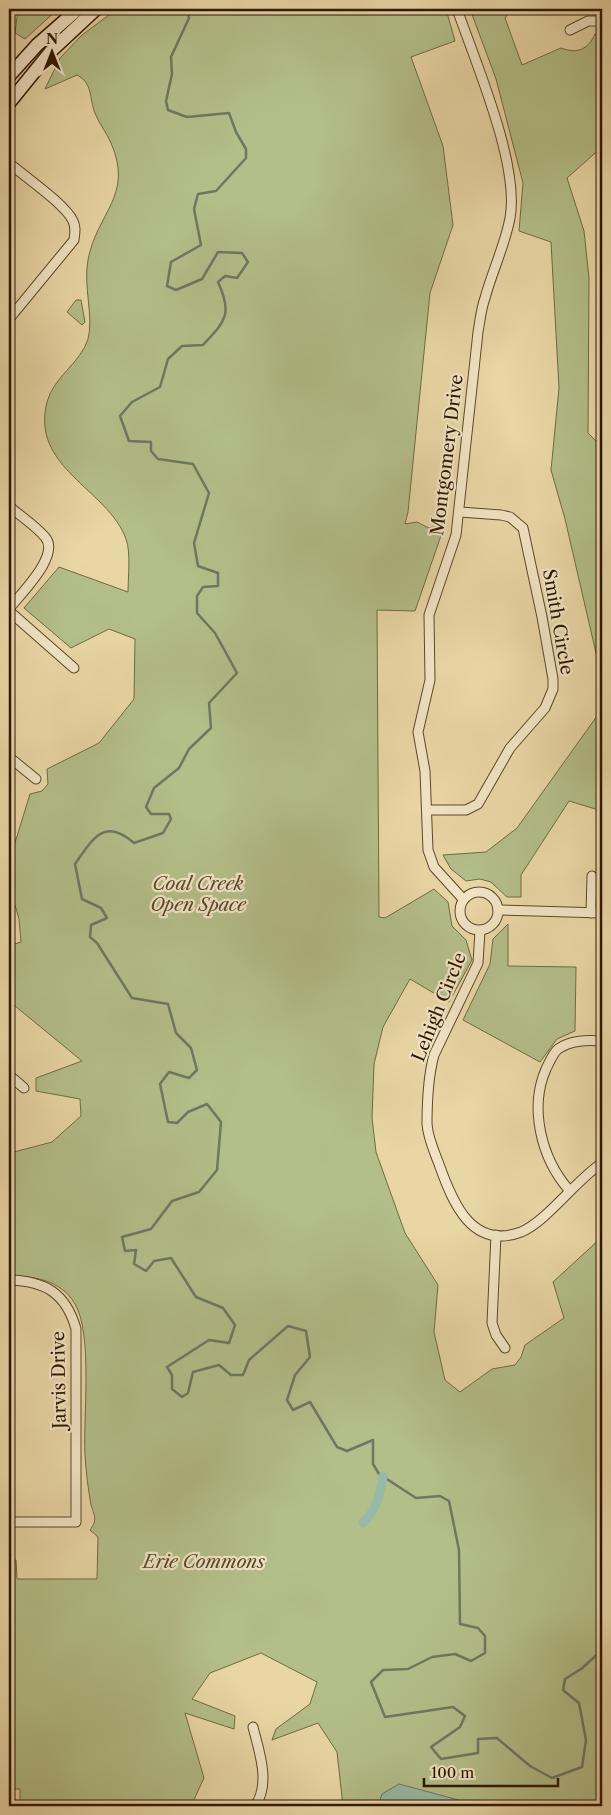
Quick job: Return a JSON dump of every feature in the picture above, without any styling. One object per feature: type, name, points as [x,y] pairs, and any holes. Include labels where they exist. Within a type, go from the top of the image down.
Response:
[{"type":"main road","points":[[9,76],[37,45],[78,9]]},
{"type":"main road","points":[[9,103],[52,50],[96,9]]},
{"type":"street","name":"Montgomery Drive","points":[[457,9],[499,135],[509,173],[511,201],[507,231],[484,300],[478,332],[460,512],[456,535],[429,615],[430,680],[418,732],[425,771],[428,850],[434,867],[464,899]]},
{"type":"street","points":[[570,30],[588,21],[602,21]]},
{"type":"street","points":[[9,163],[63,208],[72,219],[75,228],[74,240],[9,319]]},
{"type":"street","points":[[9,506],[46,538],[50,549],[47,560],[9,610],[74,668]]},
{"type":"street","name":"Smith Circle","points":[[427,810],[466,810],[478,804],[513,743],[545,708],[553,689],[553,679],[542,617],[523,528],[510,517],[460,512]]},
{"type":"street","points":[[9,757],[36,779]]},
{"type":"street","points":[[498,910],[597,913],[592,876]]},
{"type":"street","points":[[475,892],[488,894],[493,898],[498,910],[495,922],[486,929],[480,930],[468,927],[460,917],[459,911],[464,899],[475,892]]},
{"type":"street","name":"Lehigh Circle","points":[[480,930],[478,963],[434,1056],[429,1072],[427,1124],[429,1137],[453,1202],[471,1224],[488,1234],[522,1232],[536,1223],[568,1190],[602,1163]]},
{"type":"street","points":[[568,1190],[560,1180],[543,1141],[538,1122],[539,1092],[544,1075],[556,1050],[576,1042],[602,1040]]},
{"type":"street","points":[[9,1075],[24,1088]]},
{"type":"street","points":[[496,1235],[492,1323],[496,1335],[506,1348]]},
{"type":"street","name":"Jarvis Drive","points":[[9,1280],[29,1281],[44,1285],[65,1304],[72,1315],[76,1329],[76,1522],[9,1522]]},
{"type":"street","points":[[253,1727],[262,1760],[259,1801],[255,1806]]},
{"type":"green space","points":[[18,9],[58,9],[25,39],[15,33]]},
{"type":"green space","name":"Coal Creek Open Space","points":[[117,9],[446,9],[455,41],[411,57],[443,146],[453,225],[430,293],[408,512],[405,524],[417,522],[429,528],[445,524],[415,611],[377,610],[379,917],[385,918],[434,889],[448,902],[452,926],[466,940],[472,960],[449,1002],[410,979],[383,1027],[374,1064],[372,1118],[376,1152],[405,1233],[438,1285],[434,1332],[445,1380],[460,1392],[492,1369],[515,1365],[521,1357],[525,1345],[564,1318],[553,1282],[602,1237],[602,1806],[343,1806],[337,1752],[318,1723],[272,1740],[276,1729],[310,1704],[317,1682],[261,1653],[210,1673],[192,1699],[235,1716],[234,1729],[185,1713],[204,1778],[191,1806],[20,1806],[20,1789],[9,1789],[9,1741],[12,1737],[13,1723],[9,1721],[9,1560],[16,1560],[17,1579],[97,1579],[98,1537],[90,1530],[95,1518],[89,1493],[85,1455],[86,1355],[81,1318],[69,1296],[55,1285],[28,1277],[9,1276],[9,1148],[14,1152],[52,1142],[81,1116],[80,1099],[36,1091],[36,1078],[82,1061],[9,1001],[9,946],[21,942],[19,919],[9,884],[9,851],[14,846],[30,794],[42,791],[48,784],[47,769],[99,743],[134,699],[135,639],[109,629],[71,648],[24,608],[59,567],[128,592],[129,558],[126,539],[117,521],[60,461],[50,444],[45,425],[47,402],[50,393],[79,356],[88,339],[90,321],[87,280],[88,260],[93,243],[116,191],[118,177],[117,161],[111,143],[97,117],[86,82],[77,75],[45,89],[60,58],[82,35]]},
{"type":"green space","points":[[470,9],[512,9],[505,18],[522,65],[561,48],[572,51],[581,49],[589,44],[595,34],[602,33],[602,147],[567,178],[584,231],[589,278],[588,433],[602,447],[602,679],[565,519],[551,470],[559,388],[551,242],[519,231],[523,183],[496,79]]},
{"type":"green space","points":[[76,300],[81,300],[85,322],[82,325],[67,312]]},
{"type":"green space","points":[[602,709],[602,811],[569,801],[521,875],[521,897],[507,897],[491,882],[480,879],[466,881],[451,869],[443,855],[486,852],[517,828]]},
{"type":"green space","points":[[508,924],[508,966],[576,967],[575,1031],[557,1039],[540,1062],[463,1020],[490,964],[493,939]]},
{"type":"shaded area","points":[[399,1784],[477,1805],[517,1802],[587,1806],[378,1806],[382,1794]]},
{"type":"waterway","points":[[187,9],[189,18],[171,57],[172,74],[166,101],[168,110],[187,117],[229,113],[236,132],[246,149],[246,158],[216,191],[198,194],[194,209],[201,245],[171,262],[167,286],[176,290],[202,279],[218,252],[242,253],[248,262],[237,278],[225,276],[218,282],[223,293],[226,310],[217,330],[203,345],[182,346],[168,359],[160,387],[132,402],[120,416],[129,441],[151,442],[151,451],[158,459],[193,464],[209,493],[194,543],[198,566],[218,573],[218,586],[203,587],[197,596],[197,613],[215,633],[237,673],[209,703],[211,728],[189,749],[179,768],[154,788],[146,807],[151,814],[169,814],[171,819],[163,833],[134,843],[124,835],[107,831],[93,840],[75,864],[82,899],[101,908],[107,918],[91,925],[90,937],[97,943],[132,998],[168,1004],[176,1033],[191,1048],[197,1070],[189,1078],[169,1072],[160,1084],[168,1122],[177,1123],[188,1112],[207,1104],[221,1122],[217,1170],[199,1192],[172,1201],[151,1229],[122,1237],[125,1251],[136,1250],[134,1264],[146,1271],[154,1261],[171,1258],[196,1297],[223,1308],[235,1325],[229,1343],[209,1340],[167,1367],[172,1375],[172,1389],[182,1397],[188,1393],[193,1372],[219,1365],[231,1375],[243,1375],[249,1360],[288,1326],[306,1331],[310,1357],[295,1375],[287,1400],[293,1410],[310,1402],[337,1447],[347,1451],[373,1440],[373,1464],[379,1474],[416,1498],[440,1496],[449,1501],[459,1550],[460,1624],[478,1628],[485,1636],[485,1653],[471,1661],[455,1654],[432,1657],[408,1669],[383,1670],[371,1682],[385,1717],[453,1707],[465,1716],[460,1727],[431,1747],[441,1759],[478,1753],[478,1739],[497,1738],[530,1766],[552,1778],[582,1767],[586,1740],[579,1703],[563,1690],[565,1679],[581,1669],[599,1653],[602,1655]]},
{"type":"waterway","points":[[363,1523],[372,1512],[377,1501],[383,1476]]},
{"type":"waterway","points":[[602,1700],[598,1712],[602,1716]]},
{"type":"park label","name":"Erie Commons","points":[[204,1562]]}]
